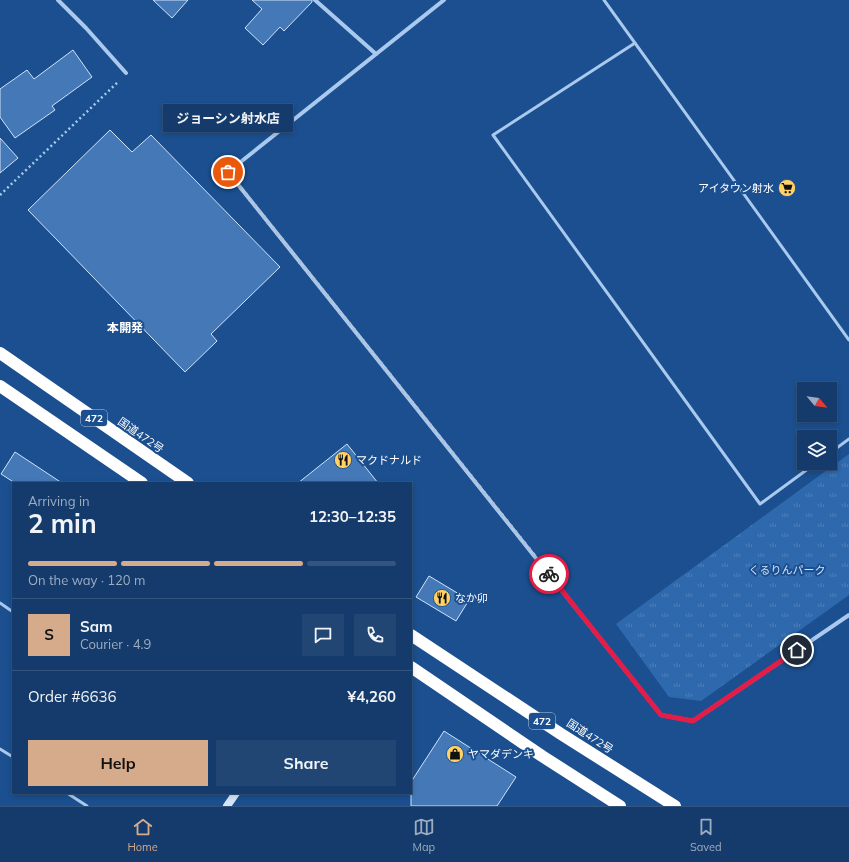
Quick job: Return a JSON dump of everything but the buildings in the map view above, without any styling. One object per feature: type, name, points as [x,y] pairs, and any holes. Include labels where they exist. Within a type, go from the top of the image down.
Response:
[{"type":"highway","name":"国道472号","points":[[0,353],[187,482]]},
{"type":"highway","name":"472","points":[[0,386],[141,482]]},
{"type":"highway","name":"国道472号","points":[[412,636],[675,806]]},
{"type":"highway","name":"472","points":[[412,668],[620,806]]},
{"type":"street","points":[[58,0],[86,28],[126,73]]},
{"type":"street","points":[[315,0],[376,54]]},
{"type":"street","points":[[444,0],[228,172],[661,715],[693,721],[849,614]]},
{"type":"street","points":[[228,806],[235,794]]},
{"type":"lane","points":[[604,0],[849,340]]},
{"type":"lane","points":[[635,43],[493,135],[760,504],[806,470]]},
{"type":"lane","points":[[837,448],[849,439]]},
{"type":"lane","points":[[0,603],[12,611]]},
{"type":"lane","points":[[0,749],[12,756]]},
{"type":"lane","points":[[69,794],[87,806]]},
{"type":"path","points":[[0,195],[126,73]]},
{"type":"green space","name":"くるりんパーク","points":[[849,454],[849,595],[701,701],[669,697],[616,624],[827,470],[837,470],[837,463]]},
{"type":"way so far","points":[[228,172],[549,574]]},
{"type":"place","name":"ジョーシン射水店","points":[[228,172]]},
{"type":"place","name":"アイタウン射水","points":[[787,188]]},
{"type":"place","name":"マクドナルド","points":[[343,460]]},
{"type":"place","name":"なか卯","points":[[442,598]]},
{"type":"place","name":"ヤマダデンキ","points":[[455,754]]},
{"type":"district","name":"本開発","points":[[125,327]]},
{"type":"route","points":[[549,574],[661,715],[693,721],[797,650]]}]
